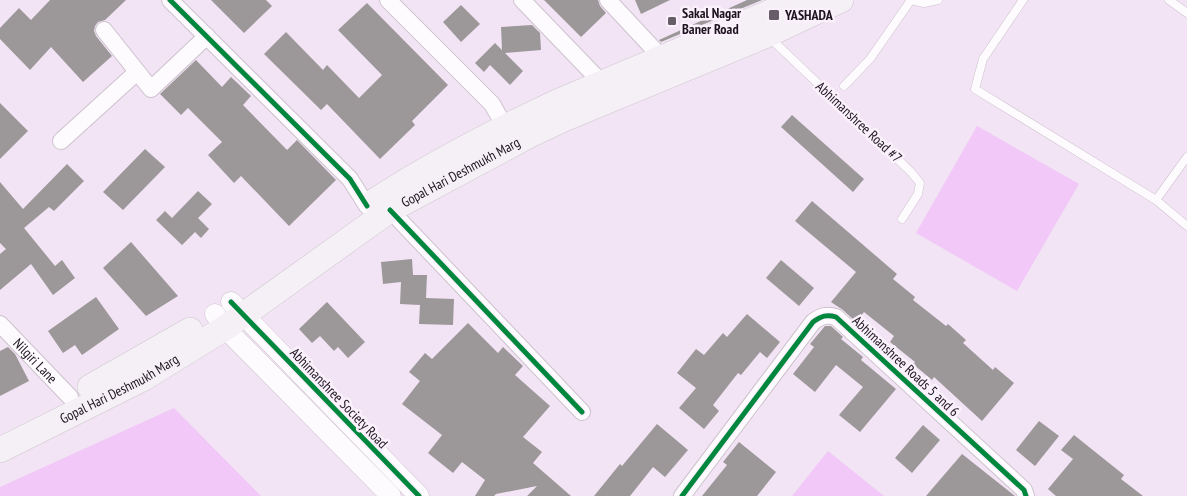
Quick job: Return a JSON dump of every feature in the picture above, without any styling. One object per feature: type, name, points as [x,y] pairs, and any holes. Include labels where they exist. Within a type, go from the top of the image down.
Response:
[{"type":"main road","name":"Gopal Hari Deshmukh Marg","points":[[0,450],[144,378],[228,315],[378,208],[507,137],[557,102],[799,0]]},
{"type":"main road","name":"Gopal Hari Deshmukh Marg","points":[[507,137],[564,119],[767,35],[841,0]]},
{"type":"main road","name":"Gopal Hari Deshmukh Marg","points":[[0,431],[70,397],[173,340],[228,315]]},
{"type":"street","points":[[170,0],[582,412]]},
{"type":"street","points":[[388,0],[492,104],[507,137]]},
{"type":"street","points":[[522,0],[602,83]]},
{"type":"street","points":[[608,0],[662,58]]},
{"type":"street","points":[[104,30],[151,89],[206,36]]},
{"type":"street","points":[[61,141],[138,72]]},
{"type":"street","points":[[228,315],[391,496]]},
{"type":"street","name":"Abhimanshree Society Road","points":[[228,315],[419,496]]},
{"type":"street","name":"Abhimanshree Roads 5 and 6","points":[[682,496],[813,322],[819,318],[831,315],[836,317],[1017,483],[1024,490],[1026,496]]},
{"type":"street","name":"Nilgiri Lane","points":[[0,324],[70,397]]},
{"type":"lane","points":[[844,86],[870,59],[911,0],[924,3],[938,0]]},
{"type":"lane","points":[[1023,0],[983,59],[976,89],[1156,200],[1187,226]]},
{"type":"lane","points":[[1169,0],[1187,13]]},
{"type":"lane","name":"Abhimanshree Road #7","points":[[767,35],[911,172],[920,183],[918,194],[902,220]]},
{"type":"lane","points":[[1156,200],[1187,157]]},
{"type":"shaded area","points":[[977,126],[1079,184],[1017,291],[916,233]]},
{"type":"shaded area","points":[[174,408],[261,496],[0,496],[0,487]]},
{"type":"shaded area","points":[[828,451],[884,496],[792,496]]},
{"type":"building","points":[[50,0],[126,0],[105,20],[98,22],[95,26],[96,36],[112,56],[83,82],[51,47],[30,70],[0,39],[0,28],[19,8],[31,20]]},
{"type":"building","points":[[211,0],[266,0],[272,6],[244,33]]},
{"type":"building","points":[[544,0],[598,0],[606,13],[581,37]]},
{"type":"building","points":[[635,0],[670,0],[641,14]]},
{"type":"building","points":[[747,0],[762,0],[661,42],[659,40]]},
{"type":"building","points":[[367,3],[448,85],[412,121],[415,125],[380,159],[327,104],[321,110],[264,54],[286,32],[323,70],[327,65],[359,98],[382,75],[338,30]]},
{"type":"building","points":[[461,5],[480,24],[461,42],[443,22]]},
{"type":"building","points":[[532,25],[540,33],[541,50],[505,53],[523,71],[510,85],[490,65],[484,72],[475,63],[495,43],[502,50],[501,27]]},
{"type":"building","points":[[196,60],[222,87],[231,77],[251,96],[243,105],[287,150],[297,140],[336,180],[289,226],[241,176],[234,183],[208,155],[222,142],[188,108],[181,115],[160,94]]},
{"type":"building","points":[[0,103],[28,131],[0,159]]},
{"type":"building","points":[[792,115],[864,179],[853,192],[781,127]]},
{"type":"building","points":[[145,149],[165,167],[123,210],[103,192]]},
{"type":"building","points":[[67,164],[84,181],[54,211],[49,207],[24,228],[55,266],[62,260],[75,278],[53,295],[31,264],[0,290],[0,254],[6,249],[0,243],[0,182],[23,209]]},
{"type":"building","points":[[198,191],[212,204],[198,218],[209,229],[201,238],[195,232],[182,245],[156,220],[165,211],[172,218]]},
{"type":"building","points":[[812,201],[897,274],[893,279],[915,297],[913,300],[946,326],[948,324],[966,340],[963,343],[993,370],[995,367],[1014,383],[982,421],[934,377],[932,380],[913,364],[915,362],[890,342],[894,336],[864,312],[856,322],[831,302],[856,272],[795,221]]},
{"type":"building","points":[[131,242],[178,296],[146,316],[103,268]]},
{"type":"building","points":[[412,259],[413,275],[427,275],[426,298],[454,299],[453,325],[419,324],[420,305],[400,304],[401,282],[383,284],[381,262]]},
{"type":"building","points":[[781,260],[814,288],[799,306],[766,278]]},
{"type":"building","points":[[96,297],[119,329],[82,355],[75,345],[63,353],[48,331]]},
{"type":"building","points":[[327,302],[365,342],[348,358],[338,347],[334,351],[320,336],[312,343],[299,329]]},
{"type":"building","points":[[747,314],[780,342],[767,358],[760,352],[741,375],[738,373],[713,405],[719,411],[704,429],[679,408],[696,388],[677,373],[696,349],[704,355],[723,333],[727,337]]},
{"type":"building","points":[[468,323],[498,353],[503,347],[523,366],[515,375],[550,406],[523,437],[542,452],[533,463],[571,496],[527,496],[537,486],[494,496],[475,496],[485,480],[462,462],[453,473],[428,453],[442,435],[402,404],[420,381],[409,372],[425,353],[432,359]]},
{"type":"building","points":[[825,326],[831,326],[843,337],[841,339],[863,357],[861,360],[896,389],[860,432],[839,415],[863,387],[836,365],[815,392],[793,374],[814,347],[810,344]]},
{"type":"building","points":[[8,347],[15,354],[29,381],[0,396],[0,351]]},
{"type":"building","points":[[1039,421],[1059,436],[1035,466],[1016,450]]},
{"type":"building","points":[[657,424],[688,450],[665,477],[653,467],[630,496],[594,496],[620,464],[622,466]]},
{"type":"building","points":[[923,425],[940,440],[912,473],[895,458]]},
{"type":"building","points":[[1074,435],[1124,475],[1121,479],[1143,496],[1056,496],[1048,489],[1073,459],[1061,450]]},
{"type":"building","points":[[739,442],[776,472],[757,496],[702,496],[727,465],[723,462]]},
{"type":"building","points":[[962,454],[1015,496],[926,496]]},
{"type":"cycle path","points":[[170,0],[350,179],[367,206]]},
{"type":"cycle path","points":[[390,210],[582,412]]},
{"type":"cycle path","points":[[231,302],[419,496]]},
{"type":"cycle path","points":[[682,496],[813,322],[827,316],[836,317],[1024,490],[1026,496]]},
{"type":"place","name":"YASHADA","points":[[774,15]]},
{"type":"place","name":"Sakal Nagar Baner Road","points":[[672,21]]}]
